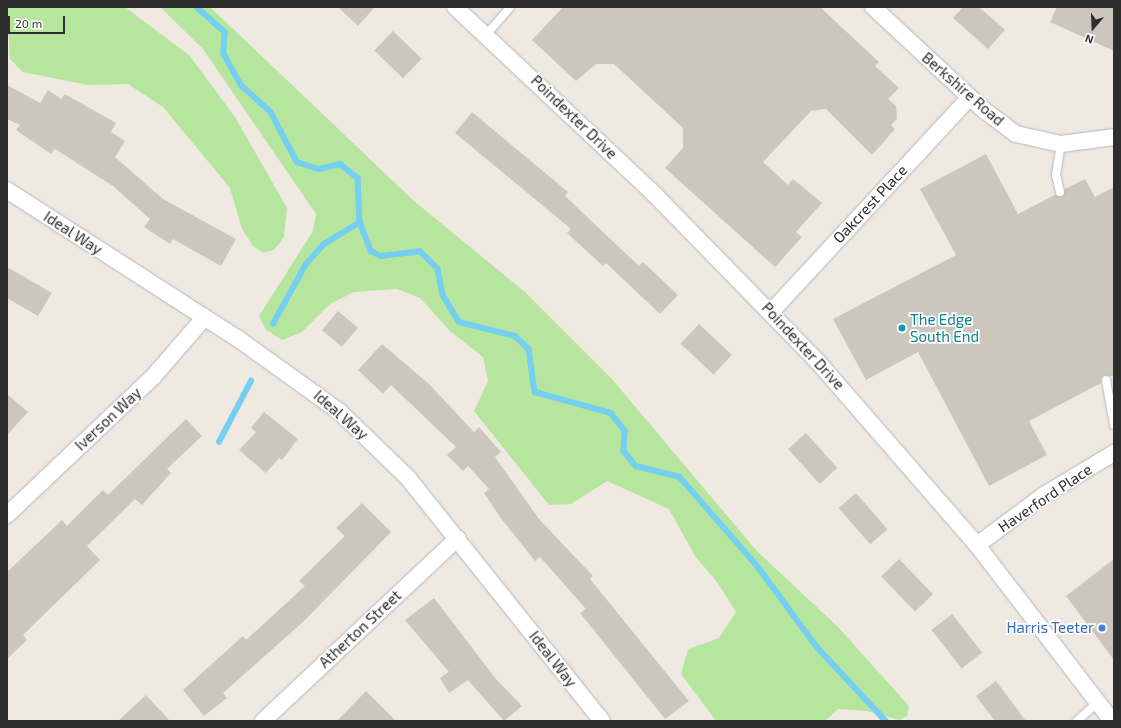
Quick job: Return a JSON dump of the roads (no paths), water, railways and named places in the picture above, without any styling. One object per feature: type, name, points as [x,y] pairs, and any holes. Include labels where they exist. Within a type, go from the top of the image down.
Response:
[{"type":"street","name":"Poindexter Drive","points":[[455,7],[486,35],[771,312],[904,457],[977,545],[1112,721]]},
{"type":"street","name":"Berkshire Road","points":[[873,7],[970,98],[1016,134],[1061,144],[1114,136]]},
{"type":"street","name":"Oakcrest Place","points":[[771,312],[970,98]]},
{"type":"street","name":"Ideal Way","points":[[7,190],[204,318],[340,412],[386,455],[458,538],[602,721]]},
{"type":"street","name":"Iverson Way","points":[[7,515],[153,377],[204,318]]},
{"type":"street","name":"Haverford Place","points":[[977,545],[1044,495],[1114,453]]},
{"type":"street","name":"Atherton Street","points":[[263,721],[458,538]]},
{"type":"lane","points":[[486,35],[510,7]]},
{"type":"lane","points":[[1060,192],[1056,175],[1061,144]]},
{"type":"lane","points":[[1106,380],[1114,425]]},
{"type":"lane","points":[[1077,721],[1098,702]]},
{"type":"waterway","points":[[197,7],[225,32],[224,54],[241,85],[271,112],[297,162],[319,169],[340,164],[358,178],[360,222],[371,251],[381,256],[420,251],[438,269],[443,295],[459,322],[515,336],[529,349],[535,392],[611,413],[625,431],[624,451],[636,466],[680,477],[759,568],[817,647],[886,721]]},
{"type":"waterway","points":[[273,324],[306,264],[324,244],[360,222]]},
{"type":"waterway","points":[[219,442],[251,381]]},
{"type":"place","name":"The Edge South End","points":[[902,328]]},
{"type":"place","name":"Harris Teeter","points":[[1102,628]]}]
